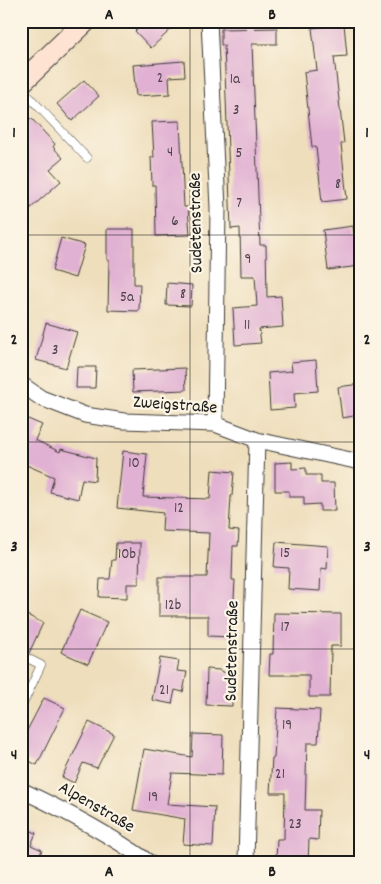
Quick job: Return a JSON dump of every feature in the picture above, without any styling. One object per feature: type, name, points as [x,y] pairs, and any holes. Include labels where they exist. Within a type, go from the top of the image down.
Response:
[{"type":"main road","points":[[21,83],[86,21]]},
{"type":"street","name":"Sudetenstraße","points":[[209,21],[218,208],[215,424]]},
{"type":"street","name":"Zweigstraße","points":[[21,384],[41,398],[85,415],[124,421],[215,424],[257,440],[360,462]]},
{"type":"street","name":"Sudetenstraße","points":[[246,863],[257,440]]},
{"type":"street","name":"Alpenstraße","points":[[21,790],[64,810],[111,836],[149,862]]},
{"type":"lane","points":[[21,88],[87,158]]},
{"type":"lane","points":[[21,708],[41,665],[27,658]]},
{"type":"building","points":[[146,21],[180,21],[151,48],[135,31]]},
{"type":"building","points":[[344,24],[347,56],[334,57],[344,143],[341,144],[347,199],[322,202],[316,147],[312,147],[304,72],[317,70],[312,28]]},
{"type":"building","points":[[277,28],[277,44],[252,44],[260,245],[266,245],[267,297],[281,296],[283,327],[259,329],[261,343],[235,345],[233,308],[257,306],[255,276],[241,276],[240,228],[231,229],[224,45],[221,45],[221,29]]},
{"type":"building","points":[[184,61],[185,76],[169,77],[170,94],[136,96],[133,65]]},
{"type":"building","points":[[84,80],[99,96],[72,121],[57,104]]},
{"type":"building","points":[[31,118],[55,144],[53,147],[63,158],[50,169],[61,181],[21,217],[21,127]]},
{"type":"building","points":[[180,121],[184,207],[188,207],[190,235],[156,236],[155,185],[152,185],[151,157],[154,157],[152,122]]},
{"type":"building","points":[[353,226],[354,234],[360,233],[360,266],[328,270],[323,230]]},
{"type":"building","points":[[107,229],[134,229],[134,284],[140,284],[139,311],[108,310],[109,260],[107,260]]},
{"type":"building","points":[[61,238],[85,245],[75,278],[52,271]]},
{"type":"building","points":[[167,283],[192,285],[191,306],[166,305]]},
{"type":"building","points":[[46,323],[77,332],[66,368],[36,360]]},
{"type":"building","points":[[316,360],[318,391],[294,393],[295,408],[270,410],[268,373],[292,371],[291,362]]},
{"type":"building","points":[[77,367],[96,367],[95,388],[76,388]]},
{"type":"building","points":[[185,368],[186,390],[133,392],[132,370]]},
{"type":"building","points":[[360,384],[360,415],[342,418],[338,387]]},
{"type":"building","points":[[21,416],[42,425],[35,440],[60,452],[61,449],[96,458],[95,481],[82,479],[78,499],[50,492],[54,477],[24,464],[21,471]]},
{"type":"building","points":[[123,451],[147,454],[143,497],[210,499],[212,470],[234,472],[229,530],[239,531],[238,546],[233,546],[232,580],[235,580],[232,637],[208,636],[208,616],[159,616],[159,577],[207,577],[209,533],[162,531],[163,513],[117,508]]},
{"type":"building","points":[[292,462],[292,469],[306,468],[306,475],[321,475],[321,483],[334,483],[335,511],[320,511],[320,504],[304,505],[304,497],[289,497],[289,491],[275,491],[275,463]]},
{"type":"building","points":[[276,542],[328,546],[327,569],[321,568],[320,591],[288,589],[289,568],[274,567]]},
{"type":"building","points":[[116,543],[140,543],[139,584],[127,584],[127,598],[99,597],[100,579],[110,579],[112,560],[115,560]]},
{"type":"building","points":[[80,610],[107,622],[88,664],[61,652]]},
{"type":"building","points":[[21,612],[43,623],[29,653],[22,655],[21,659]]},
{"type":"building","points":[[274,613],[341,614],[341,646],[331,646],[330,697],[309,697],[309,675],[269,675],[270,654],[273,654]]},
{"type":"building","points":[[160,658],[179,661],[177,671],[187,672],[183,692],[175,690],[172,704],[152,700]]},
{"type":"building","points":[[207,669],[219,670],[232,676],[232,706],[206,705]]},
{"type":"building","points":[[44,698],[65,708],[37,765],[21,757],[21,742]]},
{"type":"building","points":[[277,708],[320,710],[318,743],[307,743],[305,810],[319,810],[318,840],[309,839],[308,863],[276,862],[277,839],[284,839],[285,793],[270,793]]},
{"type":"building","points":[[89,722],[114,734],[97,768],[83,763],[74,783],[62,777]]},
{"type":"building","points":[[193,734],[223,735],[222,775],[172,773],[167,804],[215,807],[213,846],[183,844],[185,819],[133,810],[144,749],[192,757]]},
{"type":"building","points":[[21,826],[36,833],[31,845],[42,850],[36,863],[21,863]]}]
